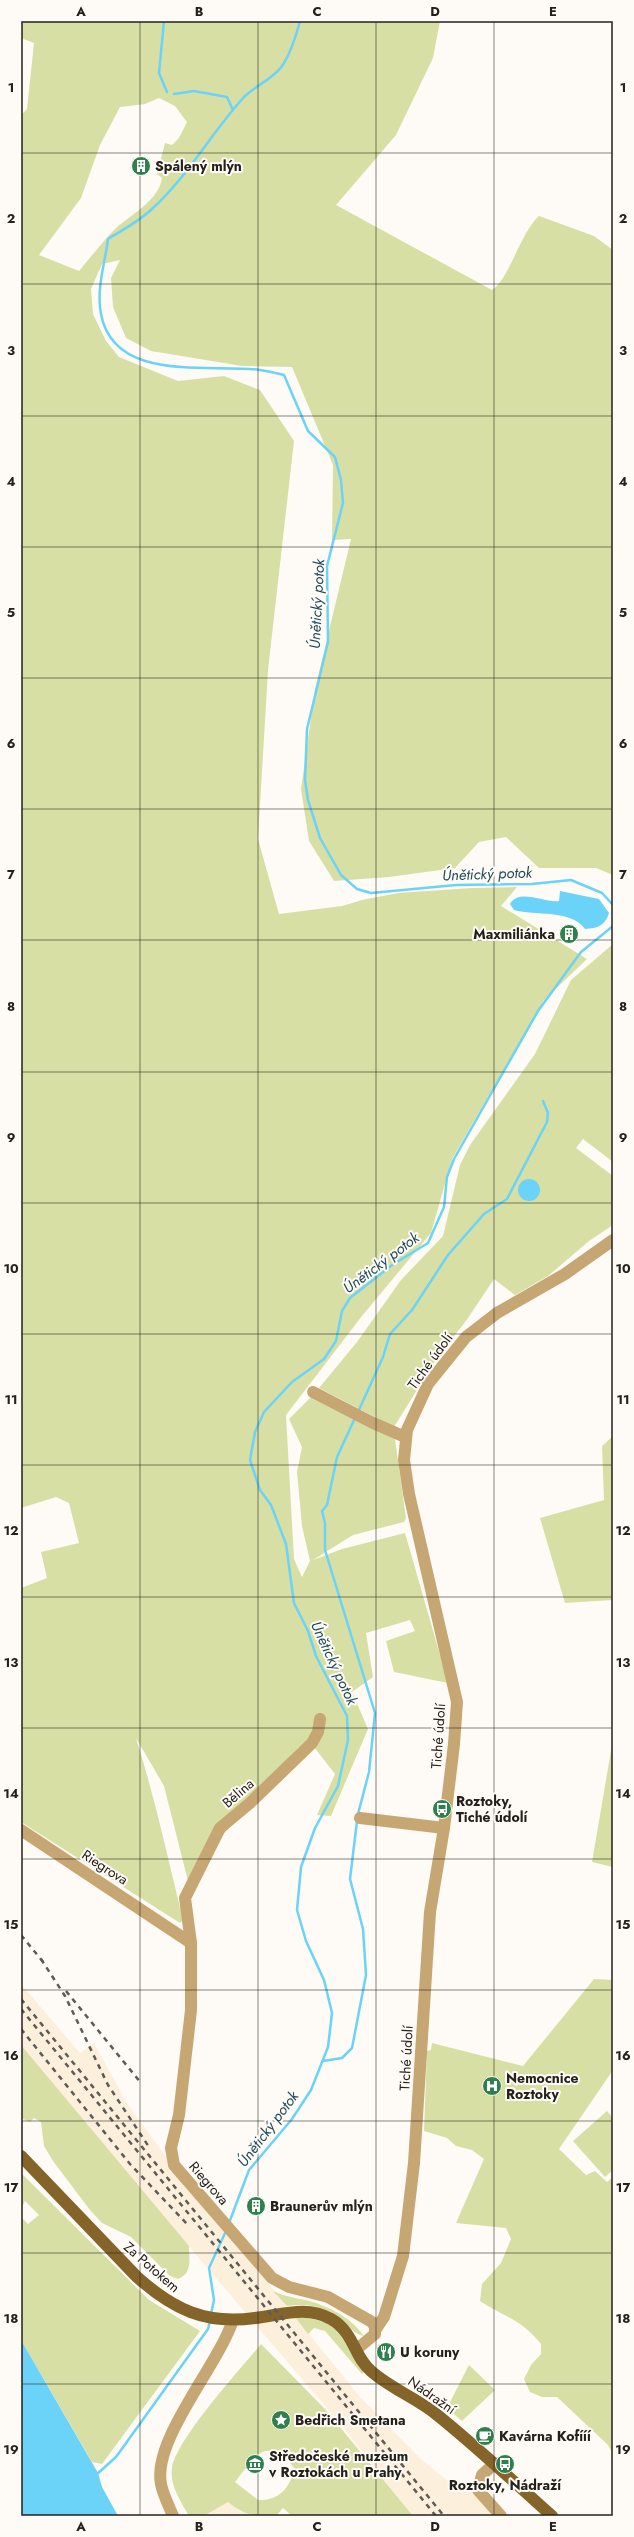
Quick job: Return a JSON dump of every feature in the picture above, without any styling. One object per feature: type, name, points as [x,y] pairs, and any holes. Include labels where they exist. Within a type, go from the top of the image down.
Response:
[{"type":"main road","name":"Za Potokem","points":[[21,2156],[147,2286],[176,2307],[202,2317],[228,2320],[290,2312],[314,2312],[331,2319],[340,2326],[357,2349]]},
{"type":"main road","name":"Nádražní","points":[[357,2349],[371,2372],[435,2414],[552,2516]]},
{"type":"street","name":"Tiché údolí","points":[[376,2329],[384,2316],[403,2256],[414,2163],[430,1912],[444,1828],[454,1744],[456,1702],[409,1494],[404,1460],[406,1437],[420,1398],[428,1384],[466,1337],[498,1313],[565,1274],[613,1240]]},
{"type":"street","points":[[313,1392],[371,1422],[406,1437]]},
{"type":"street","name":"Bělina","points":[[185,1898],[220,1828],[250,1803],[312,1743],[318,1732],[320,1718]]},
{"type":"street","points":[[360,1818],[444,1828]]},
{"type":"street","name":"Riegrova","points":[[21,1830],[191,1943]]},
{"type":"street","name":"Riegrova","points":[[185,1898],[191,1943],[191,2010],[179,2115],[171,2148],[174,2165],[264,2271],[276,2281],[289,2287],[333,2300],[369,2320],[376,2329]]},
{"type":"street","points":[[173,2516],[161,2484],[162,2459],[183,2413],[217,2357],[228,2320]]},
{"type":"street","points":[[357,2349],[374,2336],[376,2329]]},
{"type":"street","points":[[494,2464],[482,2475],[478,2490],[501,2516]]},
{"type":"shaded area","points":[[21,1984],[80,2053],[94,2043],[128,2105],[164,2154],[360,2397],[422,2460],[458,2489],[472,2488],[497,2516],[412,2516],[343,2427],[88,2128],[21,2045]]},
{"type":"shaded area","points":[[228,2502],[241,2512],[255,2516],[204,2516]]},
{"type":"green space","points":[[21,21],[440,21],[433,58],[396,135],[336,205],[492,290],[504,277],[526,233],[539,216],[594,236],[613,250],[613,875],[596,868],[539,868],[506,837],[479,842],[455,868],[389,877],[334,881],[309,841],[301,789],[315,689],[351,539],[332,540],[333,465],[292,367],[242,366],[151,351],[126,338],[113,307],[111,278],[120,260],[102,264],[91,289],[93,314],[106,341],[119,357],[178,381],[224,376],[260,390],[294,441],[268,670],[258,839],[279,914],[342,906],[362,900],[398,893],[472,888],[517,887],[501,906],[587,959],[544,1000],[452,1159],[431,1233],[362,1316],[286,1415],[294,1559],[302,1577],[310,1561],[302,1526],[297,1472],[302,1447],[289,1419],[314,1394],[395,1439],[406,1518],[404,1522],[353,1535],[313,1560],[342,1549],[405,1533],[448,1683],[394,1672],[386,1641],[415,1631],[410,1620],[366,1633],[373,1677],[352,1692],[368,1729],[331,1816],[317,1815],[335,1774],[314,1747],[299,1747],[202,1859],[189,1885],[164,1786],[136,1738],[155,1806],[183,1920],[180,1923],[21,1822],[21,1588],[47,1578],[41,1552],[79,1543],[69,1503],[56,1497],[21,1508],[21,115],[27,109],[34,43],[21,38]],"holes":[[[159,98],[175,106],[187,122],[179,138],[172,145],[165,143],[157,174],[162,178],[160,186],[150,200],[116,228],[79,271],[39,255],[81,198],[100,145],[120,107],[145,104]]]},
{"type":"green space","points":[[613,944],[613,1162],[583,1139],[576,1148],[613,1176],[613,1225],[589,1241],[548,1276],[515,1295],[494,1279],[466,1321],[438,1356],[394,1427],[319,1388],[357,1342],[401,1280],[443,1236],[460,1165],[470,1145],[535,1054],[571,980]]},
{"type":"green space","points":[[613,1436],[613,1600],[565,1603],[540,1518],[604,1500],[602,1446]]},
{"type":"green space","points":[[613,1739],[613,1867],[592,1862]]},
{"type":"green space","points":[[594,1979],[613,1980],[613,2070],[559,2149],[586,2175],[595,2171],[607,2182],[613,2177],[613,2455],[608,2445],[557,2397],[542,2397],[530,2392],[524,2379],[531,2365],[541,2354],[541,2344],[519,2323],[480,2301],[482,2284],[501,2263],[511,2239],[506,2228],[456,2223],[484,2159],[472,2150],[456,2146],[447,2138],[424,2131],[427,2051],[431,2050],[432,2043],[523,2066]]},
{"type":"green space","points":[[21,2045],[189,2246],[189,2265],[183,2276],[178,2279],[170,2276],[131,2237],[102,2223],[90,2210],[53,2161],[44,2146],[41,2122],[34,2118],[30,2122],[21,2118]]},
{"type":"green space","points":[[607,2111],[613,2118],[613,2170],[605,2177],[573,2141]]},
{"type":"green space","points":[[21,2173],[149,2300],[200,2331],[102,2464],[92,2462],[21,2340],[21,2217],[28,2224],[39,2215],[25,2201],[21,2209]]},
{"type":"green space","points":[[273,2291],[285,2296],[309,2301],[333,2310],[350,2322],[364,2336],[357,2334],[345,2322],[329,2311],[309,2305],[287,2306]]},
{"type":"green space","points":[[295,2317],[323,2322],[332,2327],[344,2341],[364,2372],[362,2374],[325,2331],[314,2328],[308,2334]]},
{"type":"green space","points":[[261,2344],[326,2410],[413,2516],[292,2516],[283,2508],[276,2516],[262,2516],[245,2513],[228,2502],[204,2516],[189,2516],[176,2493],[172,2480],[172,2468],[176,2455],[210,2404]],"holes":[[[265,2451],[282,2455],[289,2461],[294,2469],[290,2482],[278,2496],[265,2500],[258,2500],[235,2482],[255,2456]]]},
{"type":"green space","points":[[469,2365],[495,2390],[462,2421],[447,2408]]},
{"type":"water","points":[[560,891],[599,899],[609,913],[603,924],[594,928],[585,929],[571,918],[552,914],[514,910],[510,904],[514,899],[519,897],[532,897],[559,901]]},
{"type":"water","points":[[529,1179],[537,1182],[540,1190],[537,1198],[529,1201],[521,1198],[518,1190],[521,1182]]},
{"type":"water","points":[[21,2340],[98,2473],[102,2487],[118,2516],[21,2516]]},
{"type":"waterway","points":[[164,21],[159,73],[167,92]]},
{"type":"waterway","name":"Únětický potok","points":[[300,21],[291,50],[279,70],[244,97],[177,182],[148,213],[108,239],[100,286],[101,314],[110,336],[124,351],[144,361],[167,366],[192,368],[240,368],[269,371],[284,375],[308,431],[335,457],[341,480],[343,503],[327,566],[328,642],[307,729],[305,780],[308,800],[320,838],[341,875],[357,889],[371,893],[456,885],[532,884],[571,880],[602,893],[613,905]]},
{"type":"waterway","points":[[174,94],[194,91],[227,97],[233,110]]},
{"type":"waterway","name":"Únětický potok","points":[[229,2223],[249,2170],[292,2119],[311,2090],[328,2047],[332,2013],[324,1980],[306,1941],[297,1910],[301,1867],[315,1828],[338,1786],[348,1740],[347,1716],[316,1656],[308,1631],[294,1603],[286,1544],[271,1505],[260,1490],[250,1460],[255,1432],[264,1412],[292,1382],[324,1359],[336,1341],[342,1311],[350,1298],[392,1265],[428,1243],[444,1207],[447,1177],[454,1159],[538,1011],[581,952],[613,926]]},
{"type":"waterway","points":[[358,1412],[383,1357],[390,1334],[412,1310],[448,1255],[484,1214],[507,1199],[547,1122],[548,1113],[543,1101]]},
{"type":"waterway","points":[[355,1418],[337,1457],[327,1505],[322,1511],[325,1523],[325,1550],[375,1713],[369,1772],[358,1814]]},
{"type":"waterway","points":[[323,2061],[342,2058],[352,2048],[366,1975],[363,1929],[350,1879],[357,1821]]},
{"type":"waterway","name":"Únětický potok","points":[[211,2314],[214,2300],[209,2268],[226,2231]]},
{"type":"waterway","name":"Únětický potok","points":[[96,2475],[116,2457],[208,2329],[210,2321]]},
{"type":"railway","points":[[21,1935],[44,1963]]},
{"type":"railway","points":[[41,1959],[65,1996],[108,2085],[149,2147]]},
{"type":"railway","points":[[66,1991],[141,2083]]},
{"type":"railway","points":[[21,1999],[444,2516]]},
{"type":"railway","points":[[21,2009],[436,2516]]},
{"type":"railway","points":[[21,2029],[130,2164],[188,2225]]},
{"type":"place","name":"Spálený mlýn","points":[[141,166]]},
{"type":"place","name":"Maxmiliánka","points":[[569,934]]},
{"type":"place","name":"Roztoky, Tiché údolí","points":[[442,1809]]},
{"type":"place","name":"Nemocnice Roztoky","points":[[492,2086]]},
{"type":"place","name":"Braunerův mlýn","points":[[256,2206]]},
{"type":"place","name":"U koruny","points":[[386,2352]]},
{"type":"place","name":"Bedřich Smetana","points":[[281,2420]]},
{"type":"place","name":"Kavárna Kofííí","points":[[485,2436]]},
{"type":"place","name":"Středočeské muzeum v Roztokách u Prahy","points":[[255,2464]]},
{"type":"place","name":"Roztoky, Nádraží","points":[[505,2464]]}]
